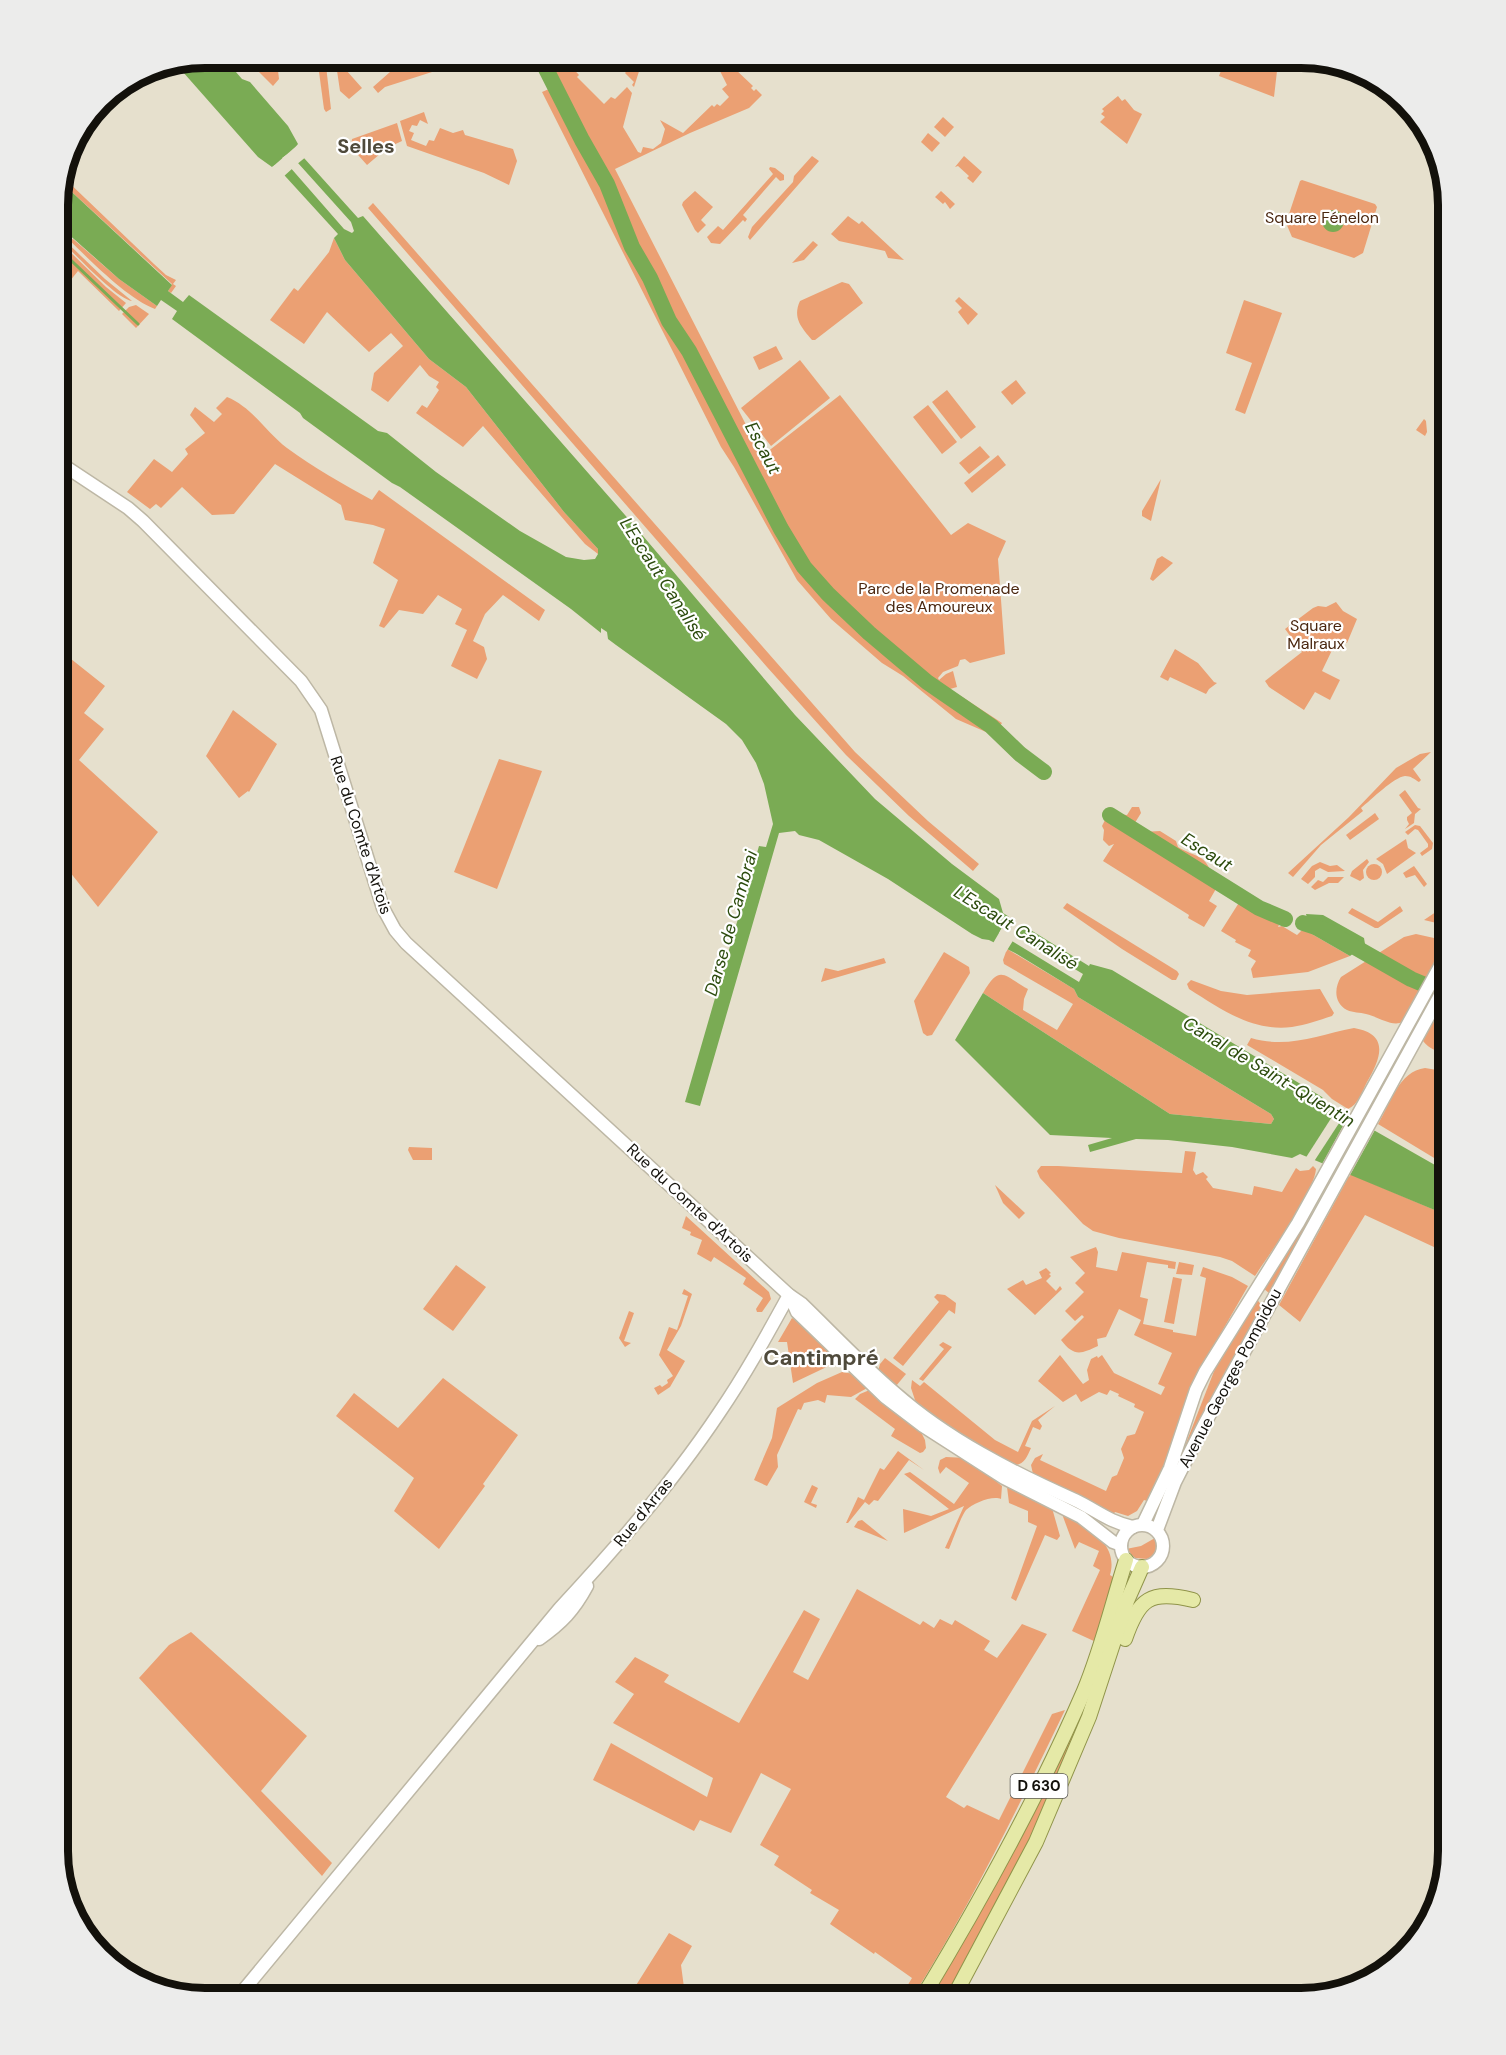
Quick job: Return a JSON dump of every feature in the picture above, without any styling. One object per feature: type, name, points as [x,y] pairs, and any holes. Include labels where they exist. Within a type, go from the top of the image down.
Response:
[{"type":"main road","name":"Rue du Comte d'Artois","points":[[68,468],[143,521],[301,681],[311,694],[324,719],[383,908],[399,936],[789,1295]]},
{"type":"main road","name":"Avenue Georges Pompidou","points":[[1138,1525],[1170,1468],[1196,1390],[1205,1372],[1298,1223],[1438,970]]},
{"type":"main road","name":"Avenue Georges Pompidou","points":[[1157,1530],[1169,1497],[1199,1435],[1438,998]]},
{"type":"main road","name":"Rue d'Arras","points":[[246,1987],[528,1647],[558,1626],[576,1605],[597,1568],[689,1456],[728,1399],[789,1295]]},
{"type":"main road","points":[[789,1295],[802,1304],[895,1394],[943,1429],[983,1454],[1089,1507],[1105,1518],[1150,1526],[1157,1530],[1163,1540],[1162,1553],[1155,1563],[1142,1567],[1134,1566],[1126,1560],[1121,1545],[1124,1534],[1138,1525]]},
{"type":"main road","points":[[789,1295],[797,1311],[894,1405],[989,1469],[1025,1490],[1081,1517],[1113,1542],[1121,1545]]},
{"type":"main road","name":"D 630","points":[[928,1988],[983,1895],[1064,1734],[1098,1655],[1126,1560]]},
{"type":"main road","name":"D 630","points":[[958,1988],[1036,1842],[1100,1687],[1130,1592],[1142,1567]]},
{"type":"main road","points":[[1080,1738],[1094,1719],[1137,1609],[1148,1600],[1163,1595],[1174,1595],[1193,1600]]},
{"type":"green space","points":[[255,68],[278,68],[279,79],[273,86]]},
{"type":"green space","points":[[318,68],[326,68],[331,109],[326,112]]},
{"type":"green space","points":[[337,68],[346,68],[362,88],[349,99],[340,91]]},
{"type":"green space","points":[[395,68],[431,68],[432,72],[385,87],[378,93],[373,87]]},
{"type":"green space","name":"Parc de la Promenade des Amoureux","points":[[537,68],[572,68],[579,75],[577,77],[604,104],[611,97],[615,99],[627,87],[632,93],[623,127],[638,152],[641,153],[643,147],[653,149],[661,143],[665,129],[660,120],[683,133],[712,105],[720,106],[729,97],[722,89],[727,85],[718,68],[724,68],[726,72],[734,68],[753,86],[751,88],[754,91],[756,89],[762,95],[749,108],[615,169],[762,456],[840,395],[951,535],[968,523],[1006,541],[998,559],[1005,654],[970,663],[965,659],[960,660],[958,666],[943,672],[938,678],[939,680],[953,671],[957,687],[950,689],[1002,723],[993,735],[956,719],[903,676],[882,663],[831,619],[797,580],[721,447],[542,92],[549,89]]},
{"type":"green space","points":[[629,68],[640,68],[634,87],[632,85],[634,82],[625,73]]},
{"type":"green space","points":[[1222,68],[1274,68],[1277,71],[1274,97],[1219,76]]},
{"type":"green space","points":[[1118,96],[1142,114],[1127,144],[1100,122],[1105,117],[1101,114],[1104,111],[1102,109]]},
{"type":"green space","points":[[424,112],[428,124],[420,120],[417,126],[412,125],[409,131],[414,133],[411,140],[426,146],[429,140],[434,141],[440,128],[453,133],[463,130],[465,135],[513,149],[517,161],[509,185],[484,173],[407,146],[400,121]]},
{"type":"green space","points":[[943,117],[954,127],[945,137],[934,127]]},
{"type":"green space","points":[[397,123],[402,141],[387,148],[367,165],[351,147],[352,139]]},
{"type":"green space","points":[[928,133],[940,143],[932,152],[921,142]]},
{"type":"green space","points":[[812,156],[819,161],[750,240],[748,237],[752,227],[793,182],[794,176]]},
{"type":"green space","points":[[964,156],[982,172],[973,183],[958,166],[955,167]]},
{"type":"green space","points":[[770,167],[784,175],[784,180],[780,181],[776,177],[743,215],[747,219],[745,222],[743,220],[720,244],[711,243],[707,237],[718,226],[723,230],[773,174]]},
{"type":"green space","name":"Square Fénelon","points":[[1302,180],[1375,204],[1377,207],[1363,253],[1354,258],[1292,237],[1286,223]]},
{"type":"green space","points":[[70,183],[166,275],[176,280],[173,284],[176,286],[171,293],[168,291],[172,284],[69,189]]},
{"type":"green space","points":[[695,191],[713,207],[701,220],[706,225],[698,233],[682,205]]},
{"type":"green space","points":[[941,191],[955,204],[950,209],[945,202],[943,204],[935,197]]},
{"type":"green space","points":[[373,203],[855,752],[928,821],[979,864],[973,871],[909,816],[846,755],[368,208]]},
{"type":"green space","points":[[848,216],[859,224],[862,221],[904,260],[888,258],[885,251],[839,241],[831,234]]},
{"type":"green space","points":[[68,237],[119,279],[157,306],[155,309],[130,295],[104,273]]},
{"type":"green space","points":[[334,238],[345,260],[429,359],[466,387],[564,512],[598,549],[598,554],[585,544],[483,426],[463,447],[416,413],[422,405],[427,408],[439,390],[436,387],[439,382],[429,376],[420,365],[388,402],[371,390],[374,373],[403,346],[391,333],[369,352],[327,312],[304,344],[270,320],[294,288],[298,291],[329,252]]},
{"type":"green space","points":[[813,241],[818,245],[804,260],[792,263]]},
{"type":"green space","points":[[68,244],[132,301],[116,292],[68,247]]},
{"type":"green space","points":[[68,250],[126,303],[119,311],[78,271],[68,283]]},
{"type":"green space","points":[[842,282],[849,284],[863,303],[812,340],[798,318],[800,301]]},
{"type":"green space","points":[[959,297],[978,314],[968,325],[958,312],[962,308],[955,301]]},
{"type":"green space","points":[[1244,300],[1282,313],[1245,414],[1235,410],[1252,363],[1226,353]]},
{"type":"green space","points":[[136,305],[149,314],[136,328],[122,314],[129,307]]},
{"type":"green space","points":[[776,346],[783,359],[759,370],[753,357]]},
{"type":"green space","points":[[800,360],[830,398],[771,446],[741,408]]},
{"type":"green space","points":[[1016,380],[1026,393],[1012,405],[1001,392]]},
{"type":"green space","points":[[947,390],[976,427],[961,439],[932,402]]},
{"type":"green space","points":[[227,397],[251,413],[279,442],[318,469],[372,500],[379,490],[545,610],[539,621],[503,595],[485,614],[473,641],[484,647],[487,659],[477,679],[451,666],[467,630],[455,624],[462,609],[438,595],[423,614],[399,610],[384,628],[379,626],[398,580],[373,563],[385,529],[345,520],[341,505],[275,464],[234,514],[212,515],[182,487],[161,508],[156,504],[150,509],[127,492],[154,459],[172,472],[188,454],[185,449],[205,433],[190,415],[195,407],[214,422],[222,414],[216,408]]},
{"type":"green space","points":[[928,405],[957,442],[942,454],[913,417]]},
{"type":"green space","points":[[1424,419],[1427,432],[1425,436],[1416,430]]},
{"type":"green space","points":[[980,446],[990,457],[969,474],[959,463]]},
{"type":"green space","points":[[998,455],[1006,465],[972,493],[964,483]]},
{"type":"green space","points":[[1161,479],[1151,521],[1142,516],[1142,511]]},
{"type":"green space","points":[[1162,556],[1173,563],[1153,581],[1150,579],[1157,559]]},
{"type":"green space","name":"Square Malraux","points":[[1336,602],[1343,611],[1357,619],[1347,643],[1345,642],[1342,650],[1334,646],[1322,671],[1340,680],[1330,700],[1315,692],[1304,710],[1269,687],[1265,681],[1302,652],[1285,629],[1313,608],[1326,607]]},
{"type":"green space","points":[[1175,649],[1198,663],[1217,683],[1206,694],[1170,677],[1168,681],[1160,677]]},
{"type":"green space","points":[[68,657],[105,686],[84,713],[104,729],[79,760],[158,832],[98,907],[68,870]]},
{"type":"green space","points":[[233,710],[277,744],[249,792],[239,798],[206,756]]},
{"type":"green space","points":[[1431,752],[1413,769],[1421,780],[1419,782],[1405,776],[1389,784],[1361,808],[1363,811],[1321,845],[1293,877],[1288,873],[1349,817],[1396,768],[1420,754]]},
{"type":"green space","points":[[499,759],[542,771],[497,889],[454,872]]},
{"type":"green space","points":[[1405,790],[1421,809],[1415,814],[1414,823],[1405,829],[1409,824],[1407,817],[1412,813],[1399,795]]},
{"type":"green space","points":[[1132,807],[1139,807],[1141,813],[1133,826],[1143,832],[1160,831],[1176,841],[1178,847],[1204,860],[1208,866],[1217,883],[1209,901],[1217,906],[1204,927],[1188,918],[1189,915],[1103,861],[1114,844],[1109,846],[1103,840],[1102,826],[1106,818],[1116,814],[1127,815]]},
{"type":"green space","points":[[1375,813],[1379,819],[1350,840],[1346,835]]},
{"type":"green space","points":[[1415,825],[1420,826],[1433,843],[1432,849],[1422,856],[1420,853],[1428,847],[1428,844],[1418,830],[1415,829],[1408,835],[1405,832]]},
{"type":"green space","points":[[1406,839],[1408,848],[1416,853],[1387,874],[1383,864],[1376,859]]},
{"type":"green space","points":[[1367,859],[1369,862],[1363,870],[1364,878],[1360,881],[1350,876],[1352,871]]},
{"type":"green space","points":[[1320,862],[1330,866],[1337,865],[1345,871],[1328,872],[1320,868],[1315,871],[1315,877],[1308,884],[1301,879],[1312,866]]},
{"type":"green space","points":[[1374,864],[1380,866],[1382,872],[1380,878],[1374,880],[1368,878],[1366,872],[1368,866]]},
{"type":"green space","points":[[1414,866],[1427,884],[1424,887],[1415,875],[1406,878],[1403,873]]},
{"type":"green space","points":[[1328,877],[1344,877],[1338,883],[1329,883],[1315,890],[1311,887],[1318,880],[1323,882]]},
{"type":"green space","points":[[1240,901],[1279,925],[1278,927],[1282,926],[1297,935],[1303,929],[1350,956],[1308,972],[1253,978],[1251,969],[1256,961],[1248,956],[1251,950],[1235,942],[1236,940],[1221,931]]},
{"type":"green space","points":[[1067,903],[1177,971],[1179,974],[1176,980],[1172,980],[1122,949],[1063,908]]},
{"type":"green space","points":[[1400,906],[1403,911],[1378,928],[1348,913],[1352,908],[1378,922]]},
{"type":"green space","points":[[1438,910],[1438,923],[1424,920]]},
{"type":"green space","points":[[1416,934],[1438,939],[1438,962],[1403,1022],[1389,1022],[1349,1011],[1343,1007],[1336,995],[1341,977],[1404,937]]},
{"type":"green space","points":[[1007,949],[1074,989],[1078,997],[1271,1114],[1274,1119],[1271,1124],[1170,1114],[983,993],[998,975],[1007,976],[1028,989],[1023,1010],[1057,1030],[1073,1004],[1004,964]]},
{"type":"green space","points":[[944,952],[969,967],[970,973],[932,1035],[927,1036],[923,1033],[914,1001]]},
{"type":"green space","points":[[884,958],[886,963],[821,982],[825,968],[838,971]]},
{"type":"green space","points":[[1191,980],[1221,991],[1247,995],[1320,989],[1334,1013],[1332,1016],[1292,1027],[1264,1026],[1238,1017],[1189,989],[1187,984]]},
{"type":"green space","points":[[1438,1011],[1438,1051],[1423,1041]]},
{"type":"green space","points":[[1354,1028],[1365,1031],[1378,1041],[1379,1056],[1361,1094],[1348,1109],[1323,1090],[1247,1045],[1251,1038],[1290,1042]]},
{"type":"green space","points":[[1393,1064],[1396,1066],[1367,1118],[1364,1116]]},
{"type":"green space","points":[[1425,1068],[1438,1070],[1438,1160],[1378,1124],[1396,1090],[1408,1075]]},
{"type":"green space","points":[[409,1147],[432,1148],[432,1160],[413,1160],[408,1150]]},
{"type":"green space","points":[[1185,1151],[1196,1152],[1193,1170],[1196,1175],[1203,1172],[1213,1188],[1252,1195],[1254,1186],[1282,1192],[1296,1168],[1300,1171],[1309,1170],[1313,1166],[1316,1169],[1308,1193],[1255,1276],[1232,1261],[1220,1257],[1093,1231],[1083,1224],[1040,1178],[1037,1171],[1041,1166],[1058,1166],[1182,1173]]},
{"type":"green space","points":[[1350,1174],[1438,1211],[1438,1249],[1365,1215],[1300,1322],[1279,1305]]},
{"type":"green space","points":[[995,1185],[1025,1213],[1019,1219],[1003,1203]]},
{"type":"green space","points":[[686,1216],[769,1292],[771,1299],[762,1312],[757,1312],[756,1309],[763,1298],[743,1284],[746,1278],[714,1257],[711,1262],[697,1254],[702,1240],[690,1235],[691,1232],[682,1228]]},
{"type":"green space","points":[[1306,1220],[1309,1222],[1270,1294],[1263,1288]]},
{"type":"green space","points":[[1096,1247],[1098,1252],[1096,1267],[1117,1271],[1122,1252],[1176,1262],[1175,1269],[1168,1268],[1168,1265],[1147,1262],[1140,1297],[1148,1299],[1143,1324],[1173,1330],[1173,1332],[1196,1336],[1206,1278],[1200,1276],[1203,1267],[1232,1277],[1248,1286],[1205,1361],[1169,1456],[1147,1501],[1144,1500],[1137,1511],[1128,1516],[1115,1512],[1113,1515],[1033,1474],[1031,1465],[1035,1458],[1043,1454],[1040,1460],[1106,1491],[1112,1477],[1117,1475],[1124,1458],[1121,1449],[1127,1436],[1135,1434],[1144,1412],[1134,1407],[1135,1404],[1110,1390],[1107,1395],[1099,1392],[1081,1402],[1076,1394],[1063,1402],[1038,1381],[1060,1355],[1083,1384],[1089,1380],[1087,1370],[1091,1359],[1102,1355],[1114,1373],[1161,1395],[1165,1387],[1158,1384],[1172,1353],[1134,1335],[1141,1320],[1119,1309],[1106,1337],[1097,1339],[1098,1346],[1078,1352],[1070,1349],[1061,1340],[1084,1317],[1082,1315],[1075,1321],[1065,1311],[1084,1292],[1075,1283],[1085,1273],[1070,1257]]},
{"type":"green space","points":[[1179,1262],[1194,1265],[1192,1275],[1176,1274]]},
{"type":"green space","points":[[456,1265],[486,1287],[453,1331],[423,1309]]},
{"type":"green space","points":[[1046,1268],[1051,1276],[1046,1281],[1056,1291],[1060,1286],[1062,1289],[1035,1315],[1007,1289],[1023,1280],[1026,1285],[1042,1278],[1039,1272]]},
{"type":"green space","points":[[1173,1277],[1182,1279],[1174,1324],[1164,1322]]},
{"type":"green space","points":[[684,1289],[692,1294],[681,1326],[667,1350],[685,1361],[670,1387],[658,1395],[654,1388],[660,1385],[662,1387],[673,1376],[659,1355],[669,1327],[677,1330],[688,1296],[682,1294]]},
{"type":"green space","points":[[937,1294],[945,1295],[956,1303],[955,1314],[949,1310],[903,1366],[893,1358],[939,1302],[934,1297]]},
{"type":"green space","points":[[1256,1298],[1262,1306],[1181,1456],[1218,1361]]},
{"type":"green space","points":[[629,1311],[634,1313],[624,1341],[631,1343],[625,1347],[619,1338]]},
{"type":"green space","points":[[792,1318],[801,1323],[836,1360],[835,1363],[793,1383],[787,1342],[778,1342]]},
{"type":"green space","points":[[943,1342],[952,1347],[923,1381],[919,1379],[944,1349],[939,1345]]},
{"type":"green space","points":[[885,1358],[906,1374],[896,1386],[878,1371]]},
{"type":"green space","points":[[842,1372],[854,1374],[869,1387],[851,1397],[827,1395],[825,1403],[818,1400],[804,1403],[801,1410],[798,1409],[777,1455],[778,1467],[767,1486],[754,1480],[772,1438],[777,1408],[817,1383]]},
{"type":"green space","points":[[443,1378],[518,1435],[483,1484],[485,1486],[439,1549],[394,1511],[414,1478],[336,1416],[354,1393],[398,1428]]},
{"type":"green space","points":[[912,1380],[920,1386],[924,1382],[995,1440],[1018,1452],[1032,1421],[1055,1406],[1038,1420],[1042,1426],[1040,1430],[1033,1427],[1025,1446],[1031,1448],[1028,1454],[1023,1462],[1014,1465],[972,1442],[916,1403],[911,1388]]},
{"type":"green space","points":[[872,1389],[920,1430],[925,1440],[926,1448],[923,1452],[920,1453],[891,1436],[895,1429],[855,1399]]},
{"type":"green space","points":[[898,1451],[924,1470],[909,1460],[878,1501],[874,1500],[869,1505],[865,1502],[846,1523],[858,1497],[864,1500],[880,1468],[884,1470]]},
{"type":"green space","points":[[946,1457],[967,1458],[1002,1486],[1001,1499],[983,1500],[966,1510],[949,1549],[945,1548],[964,1506],[904,1533],[903,1509],[931,1516],[949,1509],[904,1474],[910,1472],[954,1504],[969,1483],[946,1467],[940,1474],[938,1468],[940,1460]]},
{"type":"green space","points":[[812,1485],[818,1488],[811,1503],[817,1505],[816,1508],[804,1502]]},
{"type":"green space","points":[[1007,1487],[1052,1508],[1060,1536],[1057,1540],[1045,1535],[1016,1601],[1011,1598],[1037,1526],[1028,1522],[1028,1511],[1009,1503]]},
{"type":"green space","points":[[1062,1514],[1091,1530],[1099,1537],[1110,1554],[1112,1564],[1110,1575],[1113,1577],[1096,1642],[1072,1631],[1100,1570],[1093,1566],[1099,1551],[1079,1542],[1075,1549]]},
{"type":"green space","points":[[862,1520],[888,1541],[854,1527],[858,1521]]},
{"type":"green space","points":[[1155,1538],[1156,1550],[1147,1559],[1135,1558],[1126,1549],[1141,1546]]},
{"type":"green space","points":[[857,1589],[920,1625],[923,1621],[934,1628],[940,1619],[952,1625],[955,1620],[990,1641],[984,1650],[997,1658],[1022,1624],[1047,1634],[946,1797],[964,1808],[967,1805],[999,1820],[1052,1714],[1065,1710],[974,1892],[918,1988],[906,1988],[912,1978],[830,1924],[839,1910],[810,1893],[812,1890],[774,1865],[779,1856],[760,1845],[791,1789],[761,1773],[731,1833],[700,1820],[694,1831],[593,1780],[611,1743],[707,1797],[713,1778],[613,1723],[634,1694],[615,1682],[635,1657],[669,1675],[664,1682],[739,1723],[804,1610],[820,1619],[793,1672],[808,1680]]},
{"type":"green space","points":[[191,1632],[307,1736],[261,1791],[332,1863],[322,1876],[139,1678],[169,1645]]},
{"type":"green space","points":[[1094,1681],[1082,1718],[1028,1843],[952,1988],[932,1988]]},
{"type":"green space","points":[[669,1933],[692,1946],[681,1965],[684,1987],[635,1987]]},
{"type":"water","points":[[232,68],[242,79],[250,82],[288,126],[298,144],[295,148],[358,218],[363,216],[632,523],[795,715],[875,799],[952,864],[999,899],[1003,913],[1089,966],[1090,964],[1112,970],[1322,1097],[1331,1109],[1347,1118],[1349,1116],[1438,1167],[1438,1211],[1300,1154],[1292,1158],[1232,1147],[1136,1139],[1090,1152],[1088,1145],[1112,1138],[1050,1135],[955,1040],[983,993],[1170,1114],[1271,1124],[1274,1119],[1271,1114],[1078,997],[1074,989],[1015,953],[972,934],[888,879],[819,840],[799,835],[795,831],[779,833],[700,1106],[685,1102],[759,846],[766,847],[773,824],[764,784],[756,763],[742,740],[726,724],[608,639],[607,632],[601,628],[601,633],[571,609],[303,418],[300,413],[172,319],[177,311],[161,300],[157,306],[119,279],[68,234],[69,189],[172,285],[168,291],[183,302],[189,295],[378,431],[387,433],[436,472],[520,531],[566,557],[595,559],[598,549],[564,512],[466,387],[429,359],[345,260],[334,238],[338,234],[275,165],[272,167],[258,157],[181,70]],"holes":[[[289,153],[351,222],[354,231],[352,233],[344,229],[282,158]],[[1003,926],[1083,974],[1079,982],[999,933]]]},
{"type":"water","points":[[1333,210],[1341,213],[1344,221],[1341,229],[1333,232],[1325,229],[1322,221],[1325,213]]},
{"type":"water","points":[[1306,914],[1323,915],[1364,938],[1365,944],[1350,956],[1303,929]]},
{"type":"water","points":[[1378,954],[1402,966],[1396,978],[1367,961]]},
{"type":"pier","points":[[301,142],[299,148],[307,156],[296,165],[288,157],[286,158],[293,168],[283,177],[274,169],[270,169]]},
{"type":"pier","points":[[1010,914],[1023,923],[1015,936],[1004,930],[1003,932],[1014,939],[1006,952],[992,945]]},
{"type":"pier","points":[[1337,1109],[1345,1114],[1313,1163],[1305,1159]]},
{"type":"pier","points":[[1350,1113],[1376,1128],[1349,1177],[1321,1166]]},
{"type":"waterway","name":"Escaut","points":[[546,68],[607,184],[632,247],[650,278],[669,321],[689,351],[781,529],[804,567],[828,594],[869,633],[927,682],[991,726],[1020,754],[1044,772]]},
{"type":"waterway","points":[[68,257],[138,324]]},
{"type":"waterway","name":"Escaut","points":[[1110,815],[1259,908],[1285,919]]},
{"type":"waterway","name":"Escaut","points":[[1303,923],[1325,930],[1411,979],[1438,990]]},
{"type":"district","name":"Selles","points":[[366,146]]},
{"type":"district","name":"Cantimpré","points":[[821,1357]]},
{"type":"water label","name":"L'Escaut Canalisé","points":[[663,579]]},
{"type":"water label","name":"Darse de Cambrai","points":[[731,923]]},
{"type":"water label","name":"L'Escaut Canalisé","points":[[1016,928]]},
{"type":"water label","name":"Canal de Saint-Quentin","points":[[1269,1072]]}]
